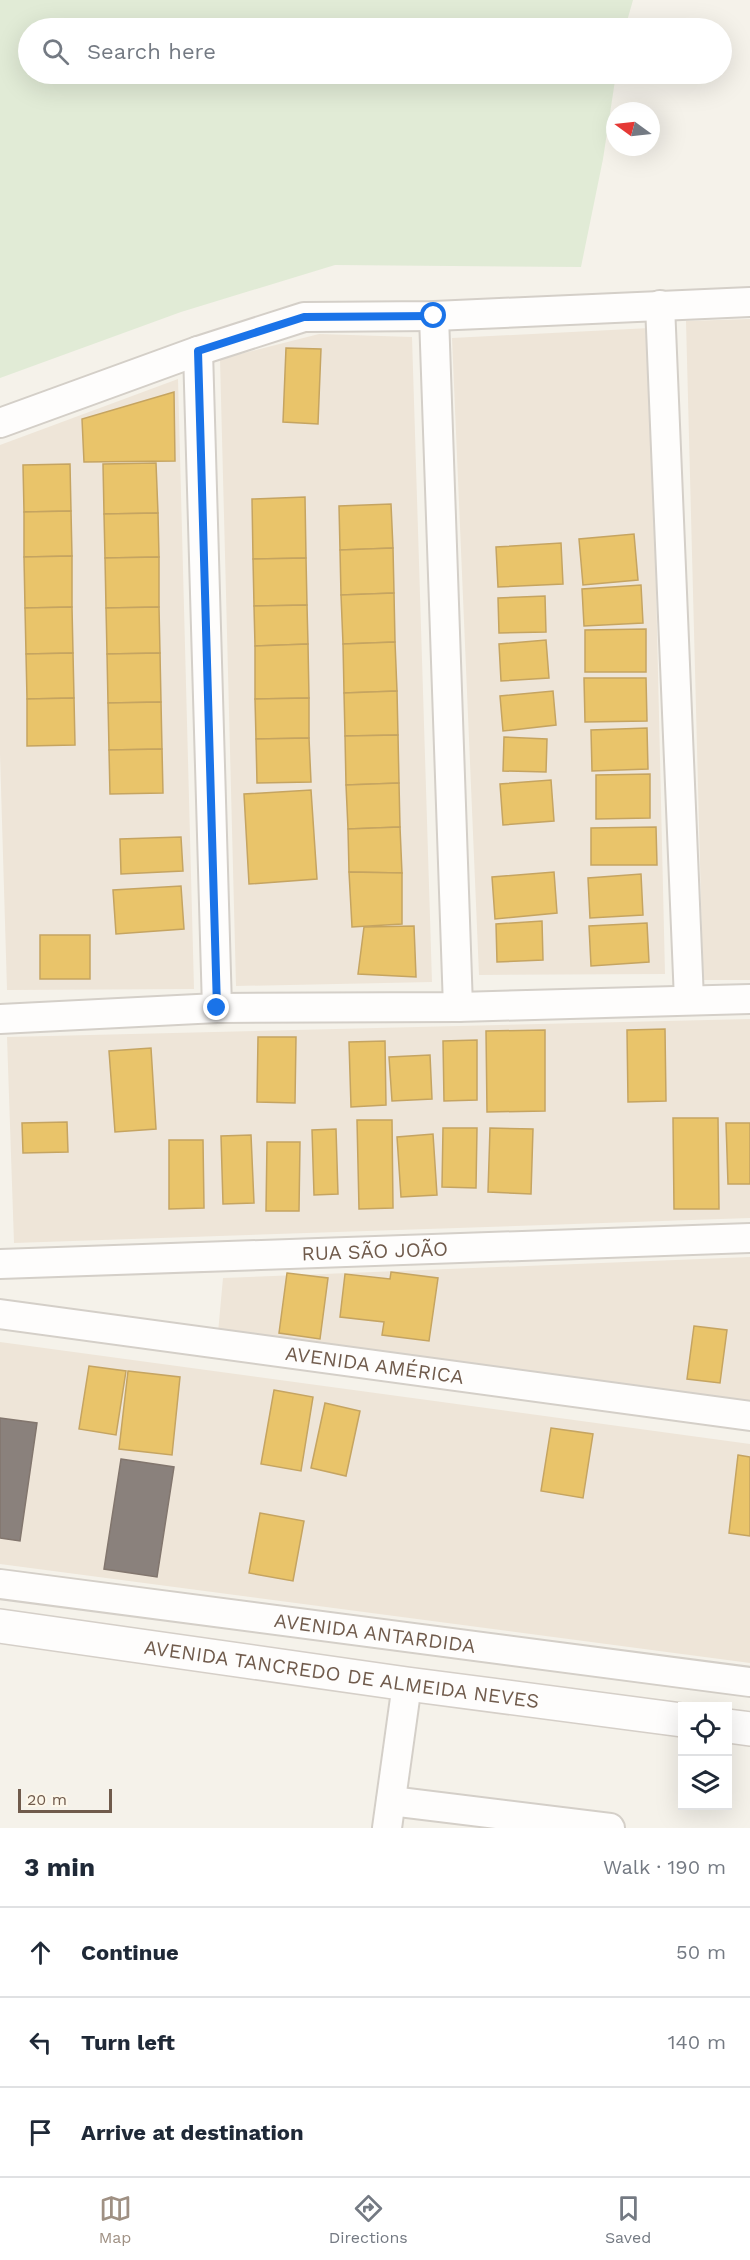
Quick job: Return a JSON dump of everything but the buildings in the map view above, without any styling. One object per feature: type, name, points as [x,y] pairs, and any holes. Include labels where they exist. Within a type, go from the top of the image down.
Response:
[{"type":"main road","name":"AVENIDA TANCREDO DE ALMEIDA NEVES","points":[[0,1626],[407,1684],[678,1719]]},
{"type":"main road","points":[[732,1727],[750,1729]]},
{"type":"street","points":[[0,423],[198,351],[304,317],[434,316],[750,302]]},
{"type":"street","points":[[660,305],[689,1000]]},
{"type":"street","points":[[434,316],[458,1007]]},
{"type":"street","points":[[198,351],[217,1008]]},
{"type":"street","points":[[0,1019],[217,1008],[458,1007],[750,999]]},
{"type":"street","name":"RUA SÃO JOÃO","points":[[0,1264],[750,1238]]},
{"type":"street","name":"AVENIDA AMÉRICA","points":[[0,1314],[750,1416]]},
{"type":"street","name":"AVENIDA ANTARDIDA","points":[[0,1584],[750,1683]]},
{"type":"street","points":[[407,1684],[389,1815],[610,1828]]},
{"type":"shaded area","points":[[750,319],[750,980],[703,980],[686,321]]},
{"type":"shaded area","points":[[650,328],[665,974],[479,975],[452,338]]},
{"type":"shaded area","points":[[319,334],[412,337],[432,982],[236,986],[220,359]]},
{"type":"shaded area","points":[[178,379],[194,989],[7,990],[0,754],[0,445]]},
{"type":"shaded area","points":[[750,1019],[750,1218],[14,1243],[7,1037]]},
{"type":"shaded area","points":[[750,1257],[750,1405],[218,1333],[223,1278]]},
{"type":"shaded area","points":[[0,1342],[750,1444],[750,1663],[0,1564]]},
{"type":"green space","points":[[0,0],[633,0],[628,18],[18,18],[18,84],[614,84],[612,102],[606,102],[606,139],[581,267],[335,265],[181,312],[0,378]]},
{"type":"route","points":[[217,1008],[198,351],[304,317],[434,316]]}]
